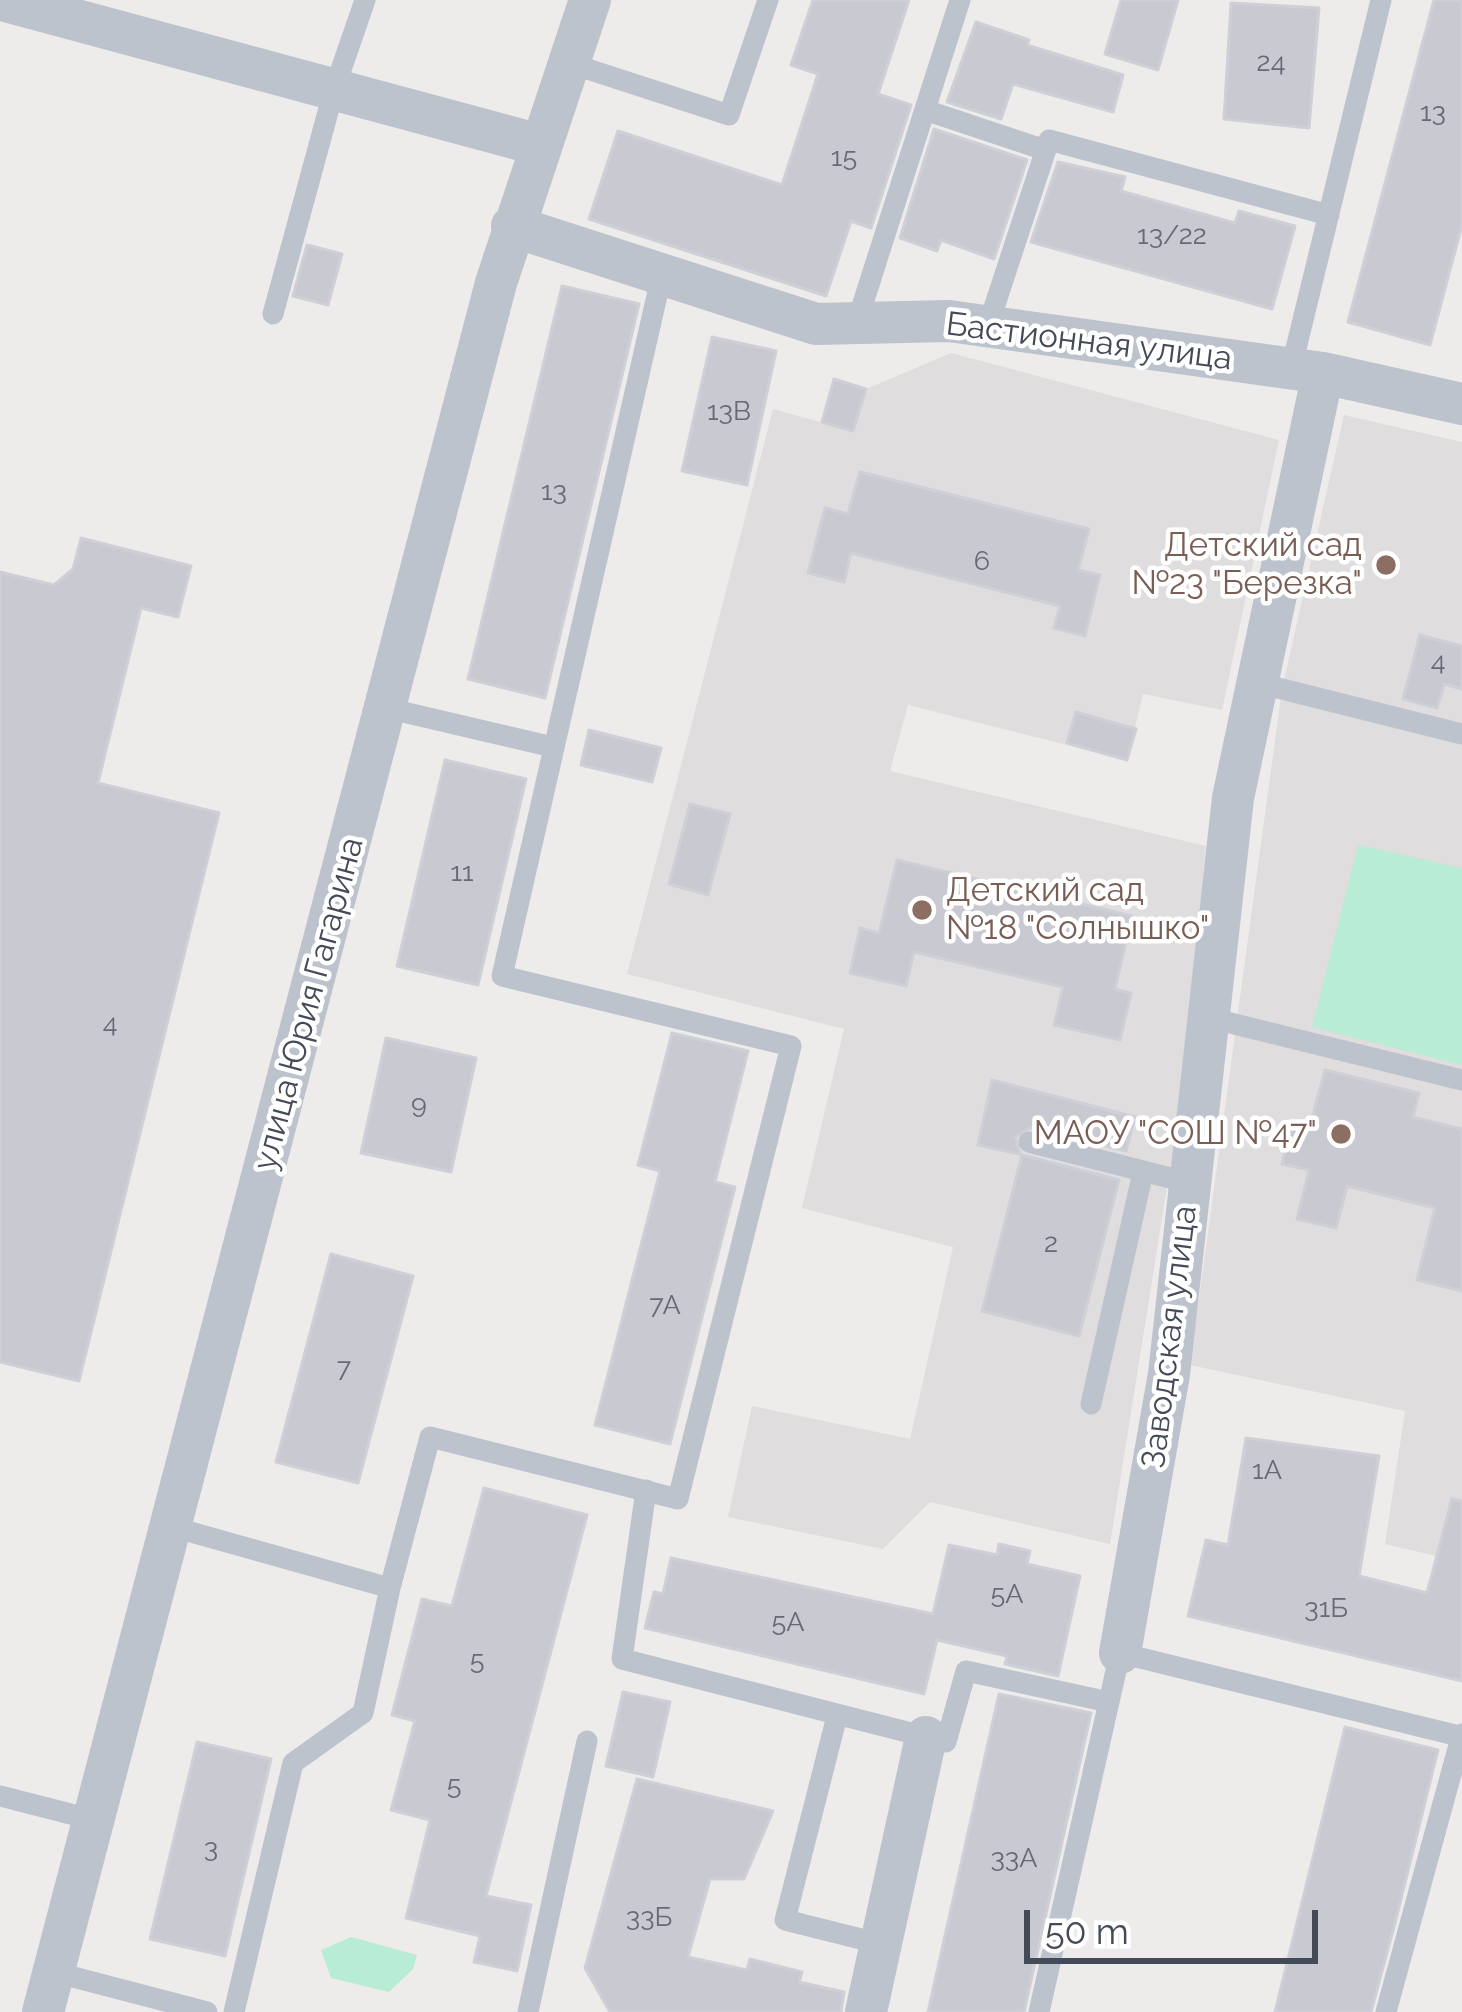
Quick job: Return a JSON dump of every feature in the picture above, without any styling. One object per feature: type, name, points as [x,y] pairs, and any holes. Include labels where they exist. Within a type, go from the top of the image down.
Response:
[{"type":"street","points":[[2,0],[540,145]]},
{"type":"street","name":"улица Юрия Гагарина","points":[[49,1992],[512,226],[590,0]]},
{"type":"street","name":"Бастионная улица","points":[[512,226],[816,324],[949,320],[1307,371],[1462,404]]},
{"type":"street","name":"Заводская улица","points":[[1120,1653],[1168,1374],[1234,798],[1258,683],[1307,371]]},
{"type":"street","points":[[866,2012],[926,1737]]},
{"type":"lane","points":[[273,314],[334,89],[365,0]]},
{"type":"lane","points":[[569,63],[728,115],[768,0]]},
{"type":"lane","points":[[855,326],[960,0]]},
{"type":"lane","points":[[1307,371],[1328,215],[1381,0]]},
{"type":"lane","points":[[925,110],[1045,150]]},
{"type":"lane","points":[[988,326],[1048,140],[1328,215]]},
{"type":"lane","points":[[234,2012],[293,1762],[363,1713],[430,1437],[678,1499],[791,1046],[502,976],[662,278]]},
{"type":"lane","points":[[1258,683],[1462,734]]},
{"type":"lane","points":[[386,708],[553,747]]},
{"type":"lane","points":[[1210,1018],[1462,1080]]},
{"type":"lane","points":[[1029,1142],[1190,1183]]},
{"type":"lane","points":[[1091,1404],[1143,1172]]},
{"type":"lane","points":[[646,1490],[622,1659],[946,1742],[966,1671],[1109,1702]]},
{"type":"lane","points":[[172,1527],[390,1588]]},
{"type":"lane","points":[[1120,1653],[1460,1735],[1386,2012]]},
{"type":"lane","name":"Заводская улица","points":[[1039,2012],[1120,1653]]},
{"type":"lane","points":[[837,1716],[785,1920],[881,1944]]},
{"type":"lane","points":[[528,2012],[587,1741]]},
{"type":"lane","points":[[0,1796],[94,1820]]},
{"type":"lane","points":[[49,1992],[207,2012]]},
{"type":"shaded area","points":[[951,353],[1279,440],[1222,710],[1143,694],[1127,760],[908,705],[890,771],[1206,846],[1179,1112],[1110,1544],[930,1502],[883,1549],[728,1517],[752,1406],[910,1439],[953,1247],[802,1208],[844,1029],[627,974],[773,409],[853,431],[866,389]]},
{"type":"shaded area","name":"МАОУ \"СОШ №47\"","points":[[1344,415],[1462,442],[1462,1562],[1385,1544],[1405,1411],[1190,1365],[1282,689]]},
{"type":"green space","points":[[1358,845],[1462,868],[1462,1065],[1312,1027]]},
{"type":"green space","points":[[351,1937],[417,1955],[413,1969],[389,1992],[331,1978],[321,1950]]},
{"type":"building","points":[[813,0],[909,0],[878,94],[911,105],[871,228],[851,221],[826,296],[589,219],[618,131],[782,185],[818,74],[791,65]]},
{"type":"building","points":[[1121,0],[1178,0],[1158,70],[1105,54]]},
{"type":"building","points":[[1434,0],[1462,0],[1462,225],[1430,345],[1348,322]]},
{"type":"building","points":[[1231,3],[1319,8],[1309,128],[1224,119]]},
{"type":"building","points":[[976,22],[1029,40],[1027,45],[1123,75],[1113,112],[1013,84],[1001,119],[947,102]]},
{"type":"building","points":[[934,129],[1027,160],[994,259],[941,240],[937,251],[900,238]]},
{"type":"building","points":[[1058,162],[1125,177],[1121,191],[1235,223],[1239,211],[1295,226],[1272,309],[1031,242]]},
{"type":"building","points":[[307,245],[342,254],[328,305],[293,296]]},
{"type":"building","points":[[562,286],[639,304],[545,698],[468,679]]},
{"type":"building","points":[[712,337],[776,351],[747,485],[682,471]]},
{"type":"building","points":[[834,379],[866,389],[853,431],[822,422]]},
{"type":"building","points":[[860,472],[1089,529],[1078,570],[1100,575],[1085,636],[1054,628],[1060,606],[851,553],[844,582],[808,573],[825,508],[848,514]]},
{"type":"building","points":[[81,538],[191,566],[178,617],[141,608],[98,783],[219,813],[79,1381],[0,1362],[0,572],[54,585],[73,569]]},
{"type":"building","points":[[1420,635],[1462,646],[1462,689],[1444,684],[1437,708],[1403,699]]},
{"type":"building","points":[[1076,712],[1136,729],[1127,760],[1067,743]]},
{"type":"building","points":[[589,730],[661,748],[652,782],[581,765]]},
{"type":"building","points":[[445,760],[526,779],[478,985],[397,966]]},
{"type":"building","points":[[690,804],[730,814],[708,895],[669,884]]},
{"type":"building","points":[[897,860],[1132,916],[1115,989],[1131,993],[1120,1040],[1054,1025],[1063,987],[914,952],[906,986],[850,973],[860,928],[879,933]]},
{"type":"building","points":[[672,1033],[748,1051],[715,1182],[735,1187],[670,1444],[595,1425],[660,1171],[638,1165]]},
{"type":"building","points":[[386,1038],[476,1058],[451,1172],[361,1153]]},
{"type":"building","points":[[1325,1070],[1419,1093],[1413,1117],[1462,1129],[1462,1291],[1417,1280],[1435,1208],[1347,1186],[1336,1228],[1297,1219],[1309,1170],[1282,1164],[1293,1122],[1310,1126]]},
{"type":"building","points":[[992,1080],[1135,1117],[1126,1151],[1032,1127],[1015,1137],[1020,1154],[978,1145]]},
{"type":"building","points":[[1022,1155],[1119,1180],[1079,1336],[982,1311]]},
{"type":"building","points":[[331,1254],[413,1276],[358,1483],[276,1462]]},
{"type":"building","points":[[1246,1438],[1379,1456],[1359,1576],[1427,1593],[1452,1499],[1462,1501],[1462,1681],[1188,1616],[1206,1540],[1228,1545]]},
{"type":"building","points":[[484,1488],[587,1515],[486,1896],[531,1905],[517,1971],[474,1962],[480,1936],[406,1918],[430,1820],[391,1810],[415,1721],[392,1715],[422,1599],[452,1606]]},
{"type":"building","points":[[999,1544],[1030,1551],[1027,1564],[1080,1576],[1058,1676],[1005,1664],[1007,1656],[937,1640],[924,1694],[645,1628],[654,1592],[663,1594],[671,1558],[933,1614],[949,1545],[997,1555]]},
{"type":"building","points":[[623,1692],[670,1702],[653,1777],[606,1766]]},
{"type":"building","points":[[999,1694],[1091,1713],[1024,2012],[928,2012]]},
{"type":"building","points":[[1345,1727],[1438,1750],[1371,2012],[1275,2012]]},
{"type":"building","points":[[197,1742],[271,1759],[225,1956],[150,1939]]},
{"type":"building","points":[[637,1779],[773,1811],[744,1879],[710,1879],[688,1957],[747,1970],[750,1959],[802,1972],[799,1982],[844,1992],[841,2012],[610,2012],[585,1968]]},
{"type":"place","name":"Детский сад №23 \"Березка\"","points":[[1386,565]]},
{"type":"place","name":"Детский сад №18 \"Солнышко\"","points":[[922,910]]},
{"type":"place","name":"МАОУ \"СОШ №47\"","points":[[1341,1134]]}]
